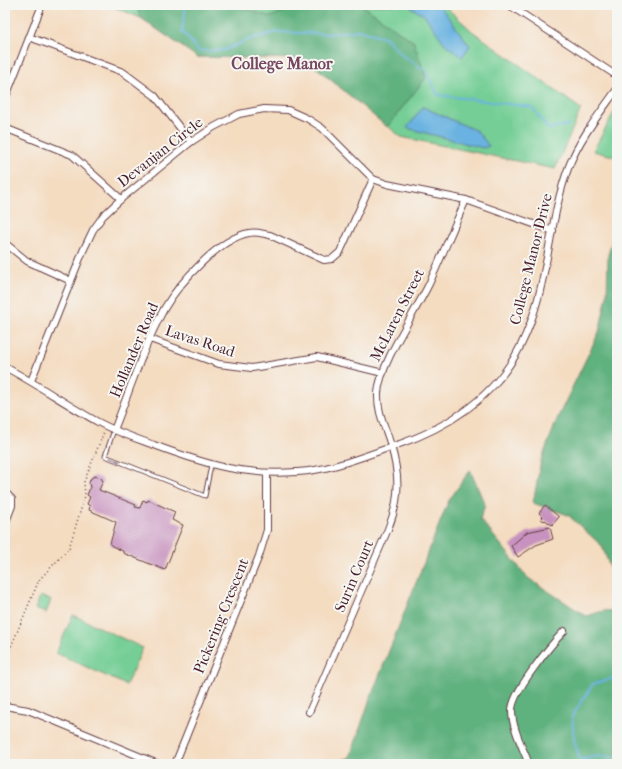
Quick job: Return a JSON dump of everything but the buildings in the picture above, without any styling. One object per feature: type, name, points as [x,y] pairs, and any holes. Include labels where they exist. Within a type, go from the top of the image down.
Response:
[{"type":"street","points":[[5,99],[42,5]]},
{"type":"street","points":[[509,5],[617,76]]},
{"type":"street","points":[[29,37],[123,72],[155,96],[191,142]]},
{"type":"street","name":"College Manor Drive","points":[[5,368],[31,381],[114,430],[210,466],[250,472],[297,472],[322,469],[434,430],[470,408],[488,393],[511,365],[522,343],[536,307],[553,231],[570,166],[580,145],[617,89]]},
{"type":"street","name":"Devanjan Circle","points":[[31,381],[83,251],[93,230],[103,216],[121,199],[191,142],[214,127],[239,114],[264,110],[288,110],[308,119],[322,128],[373,179],[387,184],[466,200],[553,231]]},
{"type":"street","points":[[5,128],[72,155],[121,199]]},
{"type":"street","name":"Hollander Road","points":[[114,430],[150,339],[165,308],[178,289],[217,247],[236,237],[250,232],[261,233],[270,235],[324,260],[332,259],[340,252],[373,179]]},
{"type":"street","name":"McLaren Street","points":[[391,446],[381,421],[379,408],[378,393],[383,373],[429,284],[466,200]]},
{"type":"street","points":[[5,243],[27,261],[72,281]]},
{"type":"street","name":"Lavas Road","points":[[150,339],[219,364],[252,368],[317,357],[383,373]]},
{"type":"street","name":"Surin Court","points":[[309,712],[395,513],[398,501],[398,479],[391,446]]},
{"type":"street","name":"Pickering Crescent","points":[[175,764],[223,650],[259,556],[267,530],[267,472]]},
{"type":"street","points":[[5,492],[12,499],[12,506],[5,524]]},
{"type":"street","points":[[529,764],[516,727],[512,711],[513,702],[519,690],[564,631]]},
{"type":"street","points":[[5,706],[28,710],[158,764]]},
{"type":"lane","points":[[114,430],[104,456],[205,496],[210,466]]},
{"type":"path","points":[[5,661],[39,580],[69,548],[85,496],[84,482],[106,426]]},
{"type":"green space","points":[[109,5],[244,5],[247,9],[251,5],[449,5],[449,10],[472,31],[581,109],[555,169],[401,137],[306,59],[197,57],[141,18]]},
{"type":"green space","points":[[136,5],[244,5],[247,9],[271,17],[296,5],[362,5],[414,42],[426,78],[387,127],[306,59],[197,57],[141,18]]},
{"type":"green space","points":[[617,107],[617,157],[593,151]]},
{"type":"green space","points":[[617,224],[617,579],[614,578],[602,546],[568,515],[533,503],[541,461],[558,417],[599,332],[607,296],[608,255]]},
{"type":"green space","points":[[470,470],[485,505],[480,519],[528,578],[586,616],[603,611],[617,610],[617,764],[333,764],[350,757],[370,699],[448,502]]},
{"type":"green space","points":[[40,596],[51,600],[46,613],[35,609]]},
{"type":"green space","points":[[73,615],[143,648],[126,685],[56,653]]},
{"type":"water","points":[[407,5],[440,6],[470,46],[462,57],[445,44],[425,16]]},
{"type":"water","points":[[423,107],[477,131],[489,146],[483,148],[407,128]]},
{"type":"waterway","points":[[186,5],[182,31],[199,51],[225,50],[250,39],[276,32],[330,34],[358,30],[385,37],[403,56],[425,70],[438,95],[532,107],[548,129],[568,125]]},
{"type":"waterway","points":[[617,677],[593,684],[572,716],[574,740],[580,760],[599,756],[617,757]]},
{"type":"district","name":"College Manor","points":[[282,63]]}]
